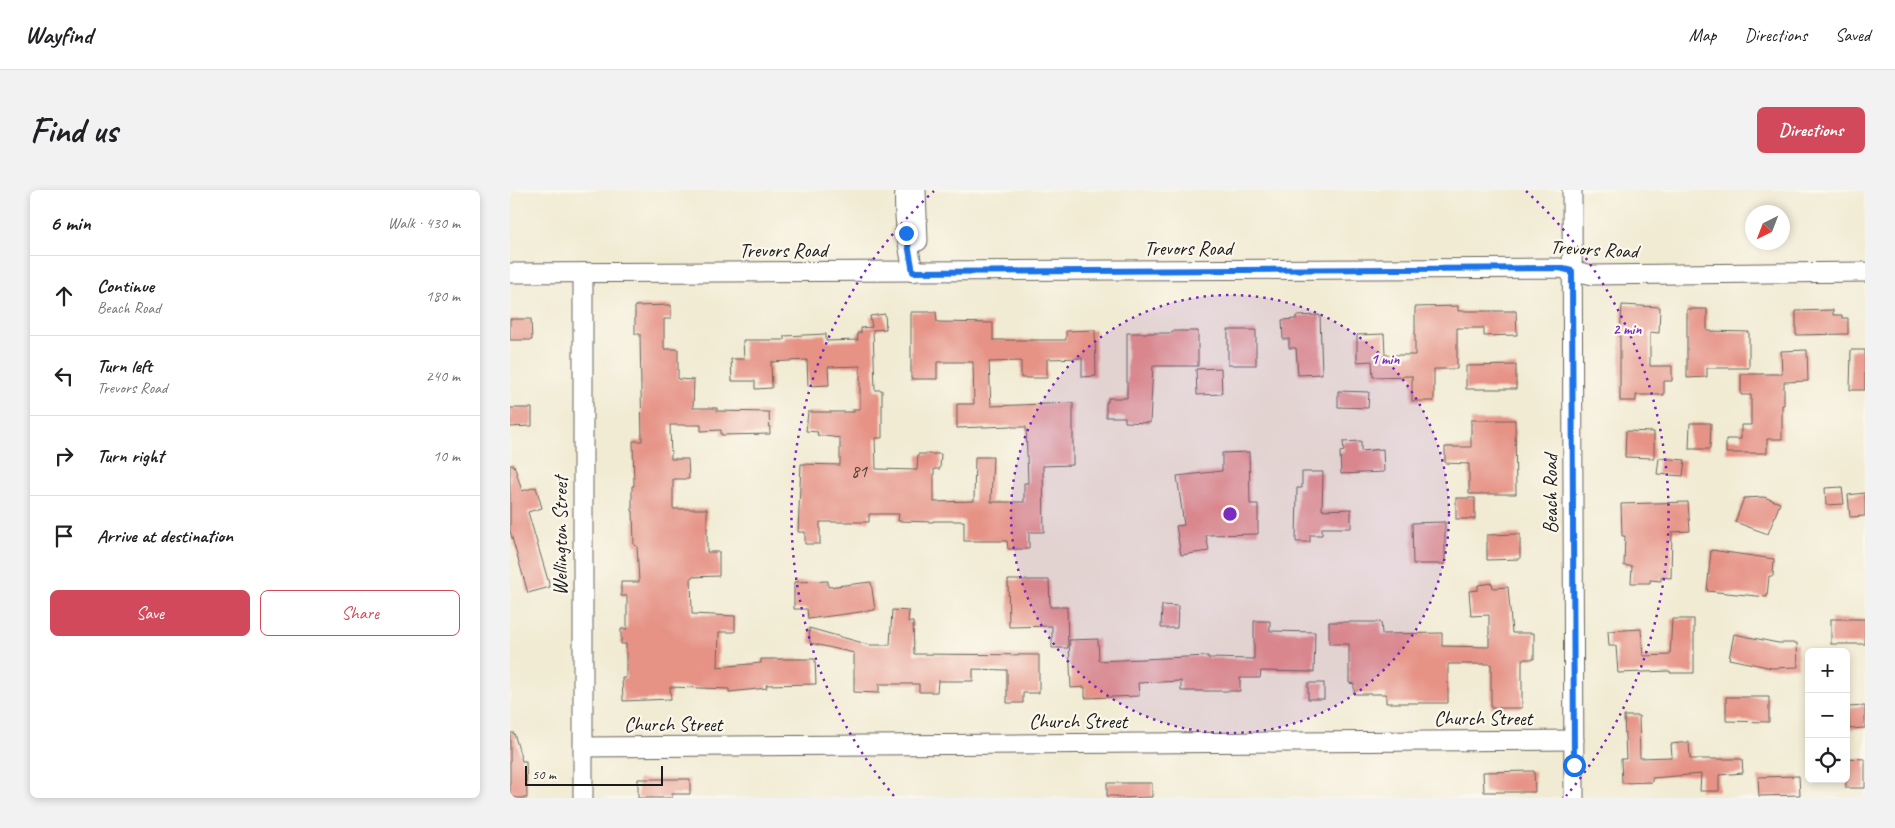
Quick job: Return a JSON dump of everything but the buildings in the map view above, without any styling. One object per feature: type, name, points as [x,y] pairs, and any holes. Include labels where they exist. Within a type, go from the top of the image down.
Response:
[{"type":"street","points":[[906,190],[904,207],[906,233],[913,272]]},
{"type":"street","points":[[913,272],[918,244],[916,190]]},
{"type":"street","name":"Beach Road","points":[[1572,190],[1574,798]]},
{"type":"street","name":"Trevors Road","points":[[510,273],[1549,268],[1593,275],[1865,272]]},
{"type":"street","name":"Wellington Street","points":[[582,273],[583,798]]},
{"type":"street","name":"Church Street","points":[[583,747],[1574,740]]},
{"type":"route","points":[[906,233],[913,272],[1559,268],[1572,271],[1574,765]]}]
